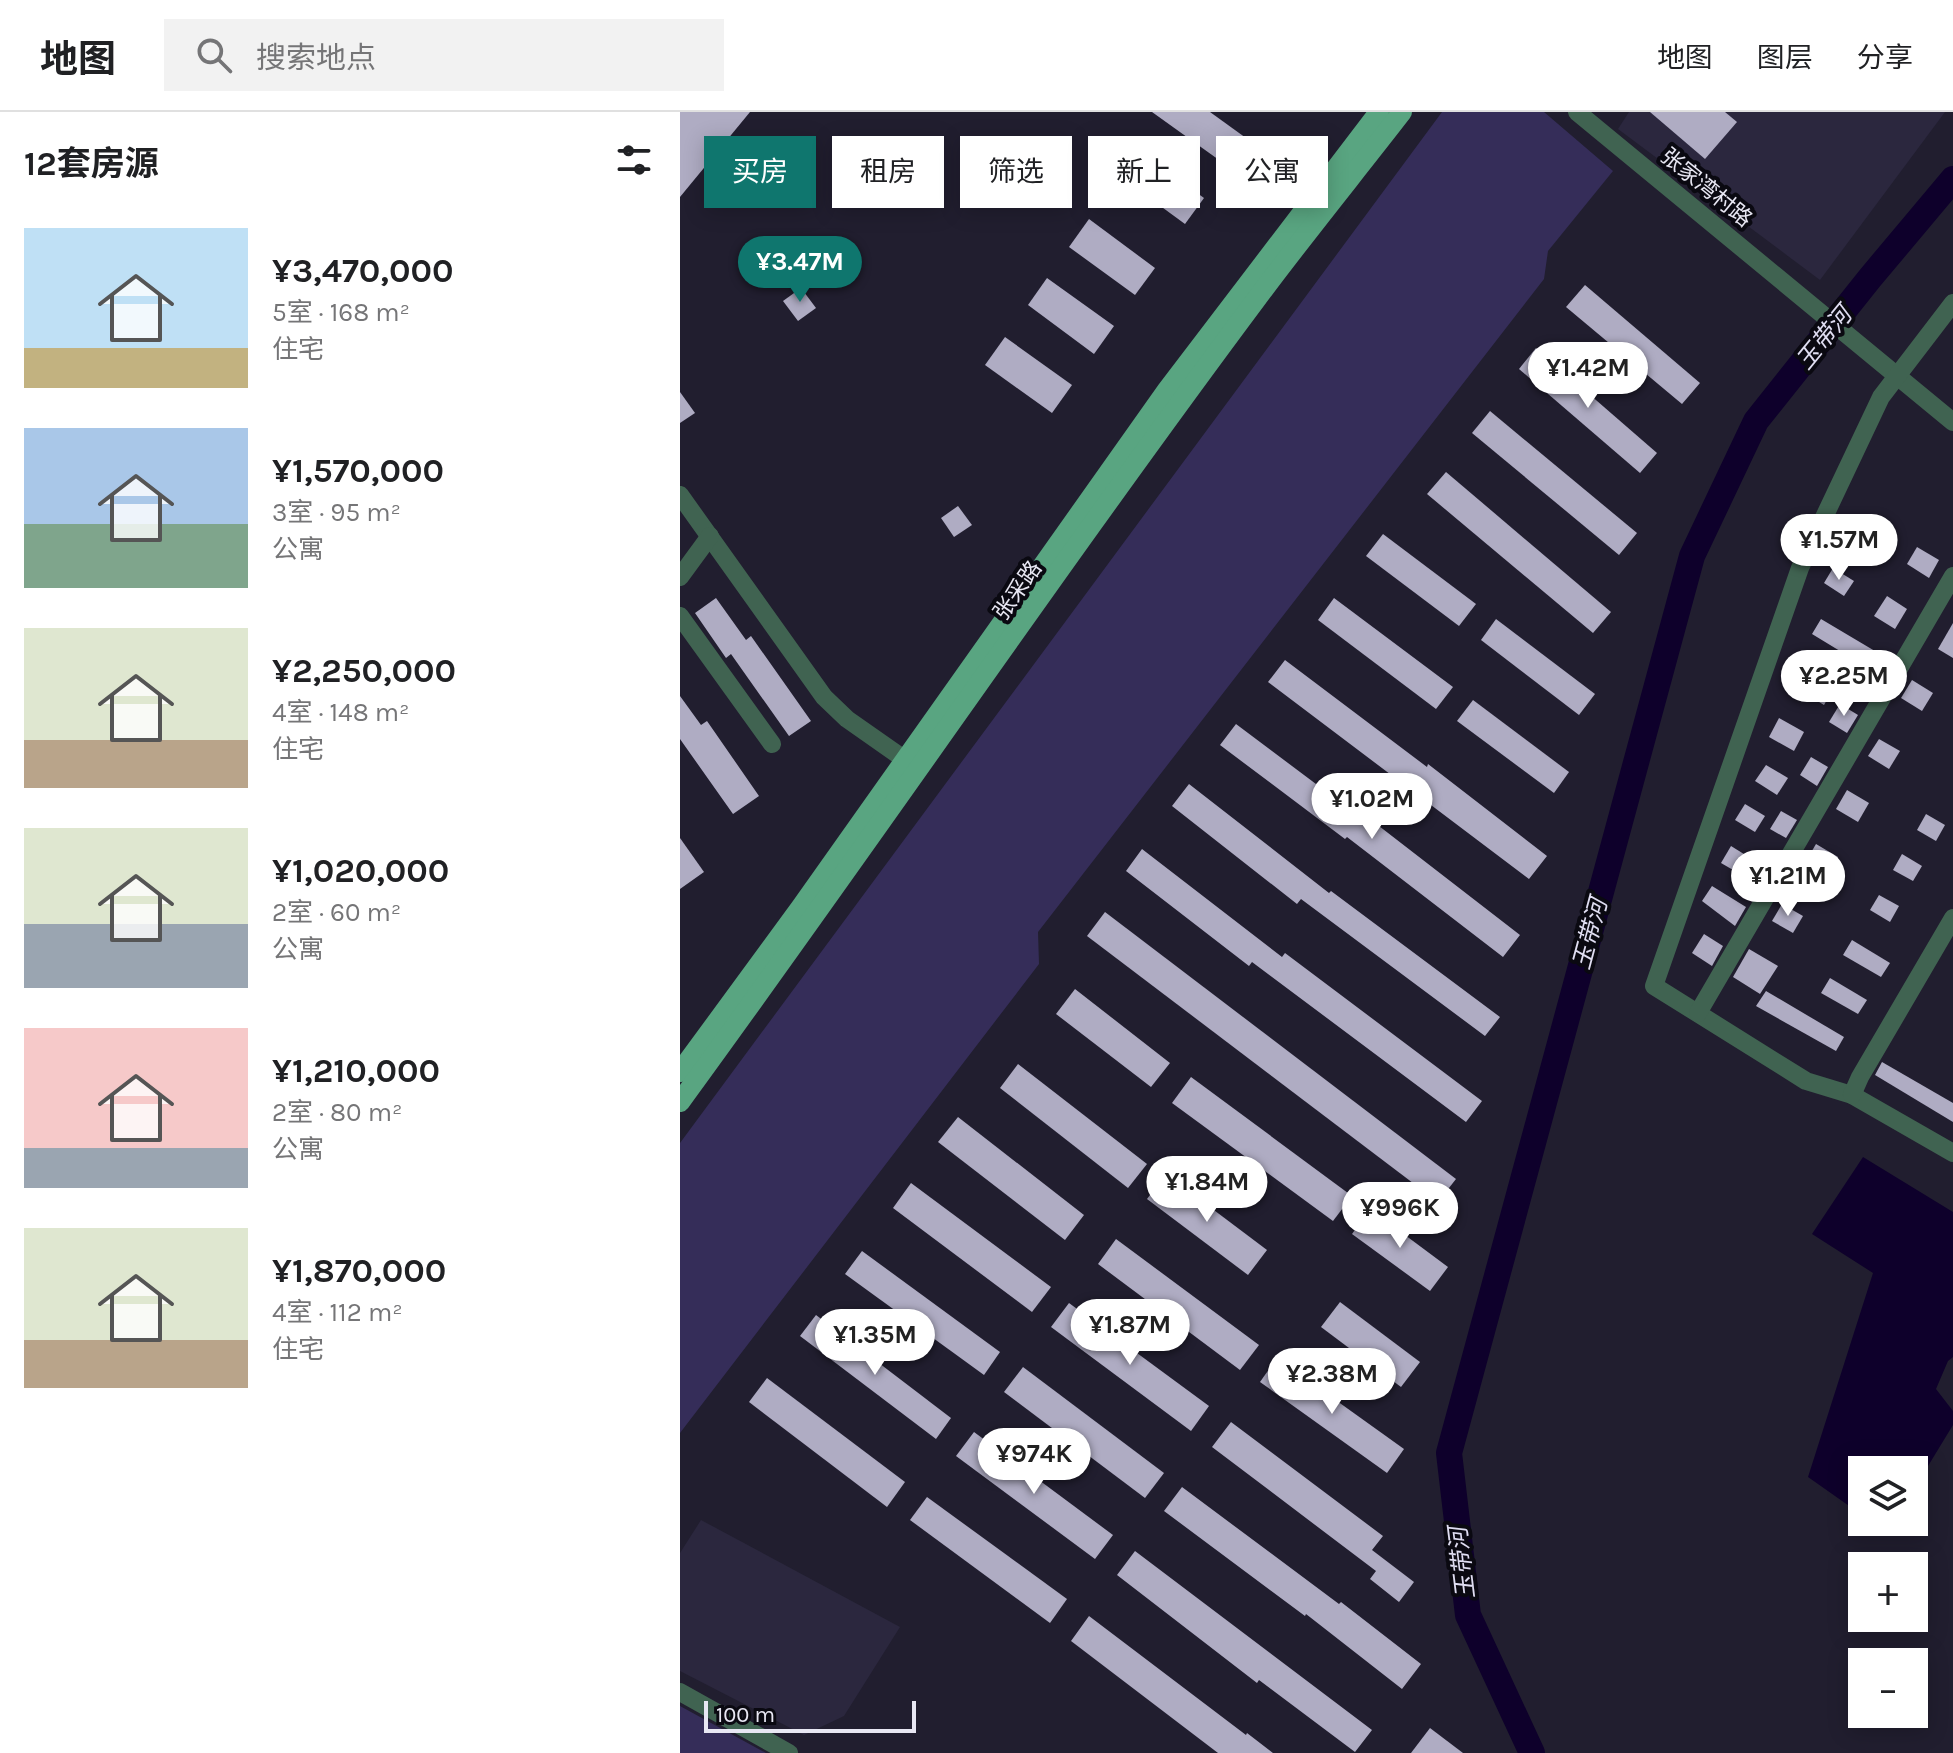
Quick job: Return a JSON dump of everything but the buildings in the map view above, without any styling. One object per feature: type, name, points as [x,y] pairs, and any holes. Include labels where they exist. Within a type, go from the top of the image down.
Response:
[{"type":"main road","name":"张采路","points":[[680,1102],[815,917],[912,764],[1167,390],[1379,112]]},
{"type":"main road","name":"张采路","points":[[680,1072],[1190,389],[1402,112]]},
{"type":"street","name":"张家湾村路","points":[[1577,112],[1953,422]]},
{"type":"street","points":[[1953,303],[1881,397],[1800,568],[1654,986],[1806,1081],[1852,1095],[1953,1153]]},
{"type":"street","points":[[680,495],[824,697],[847,719],[912,764]]},
{"type":"street","points":[[680,577],[710,536]]},
{"type":"street","points":[[1698,1013],[1953,576]]},
{"type":"street","points":[[680,616],[772,744]]},
{"type":"street","points":[[1852,1095],[1953,918]]},
{"type":"street","points":[[680,1692],[789,1753]]},
{"type":"shaded area","points":[[1442,112],[1544,112],[1613,171],[1548,251],[1544,279],[1038,932],[1039,964],[680,1433],[680,1143]]},
{"type":"shaded area","points":[[1629,112],[1945,112],[1820,280],[1618,129]]},
{"type":"shaded area","points":[[1863,1157],[1953,1212],[1953,1357],[1948,1361],[1936,1389],[1953,1411],[1953,1425],[1928,1466],[1928,1456],[1848,1456],[1848,1505],[1808,1477],[1873,1273],[1812,1234]]},
{"type":"shaded area","points":[[701,1520],[900,1627],[844,1716],[804,1735],[680,1671],[680,1553]]},
{"type":"shaded area","points":[[680,1706],[766,1753],[680,1753]]},
{"type":"waterway","name":"玉带河","points":[[1532,1753],[1468,1615],[1449,1453],[1692,556],[1756,421],[1953,179]]}]
